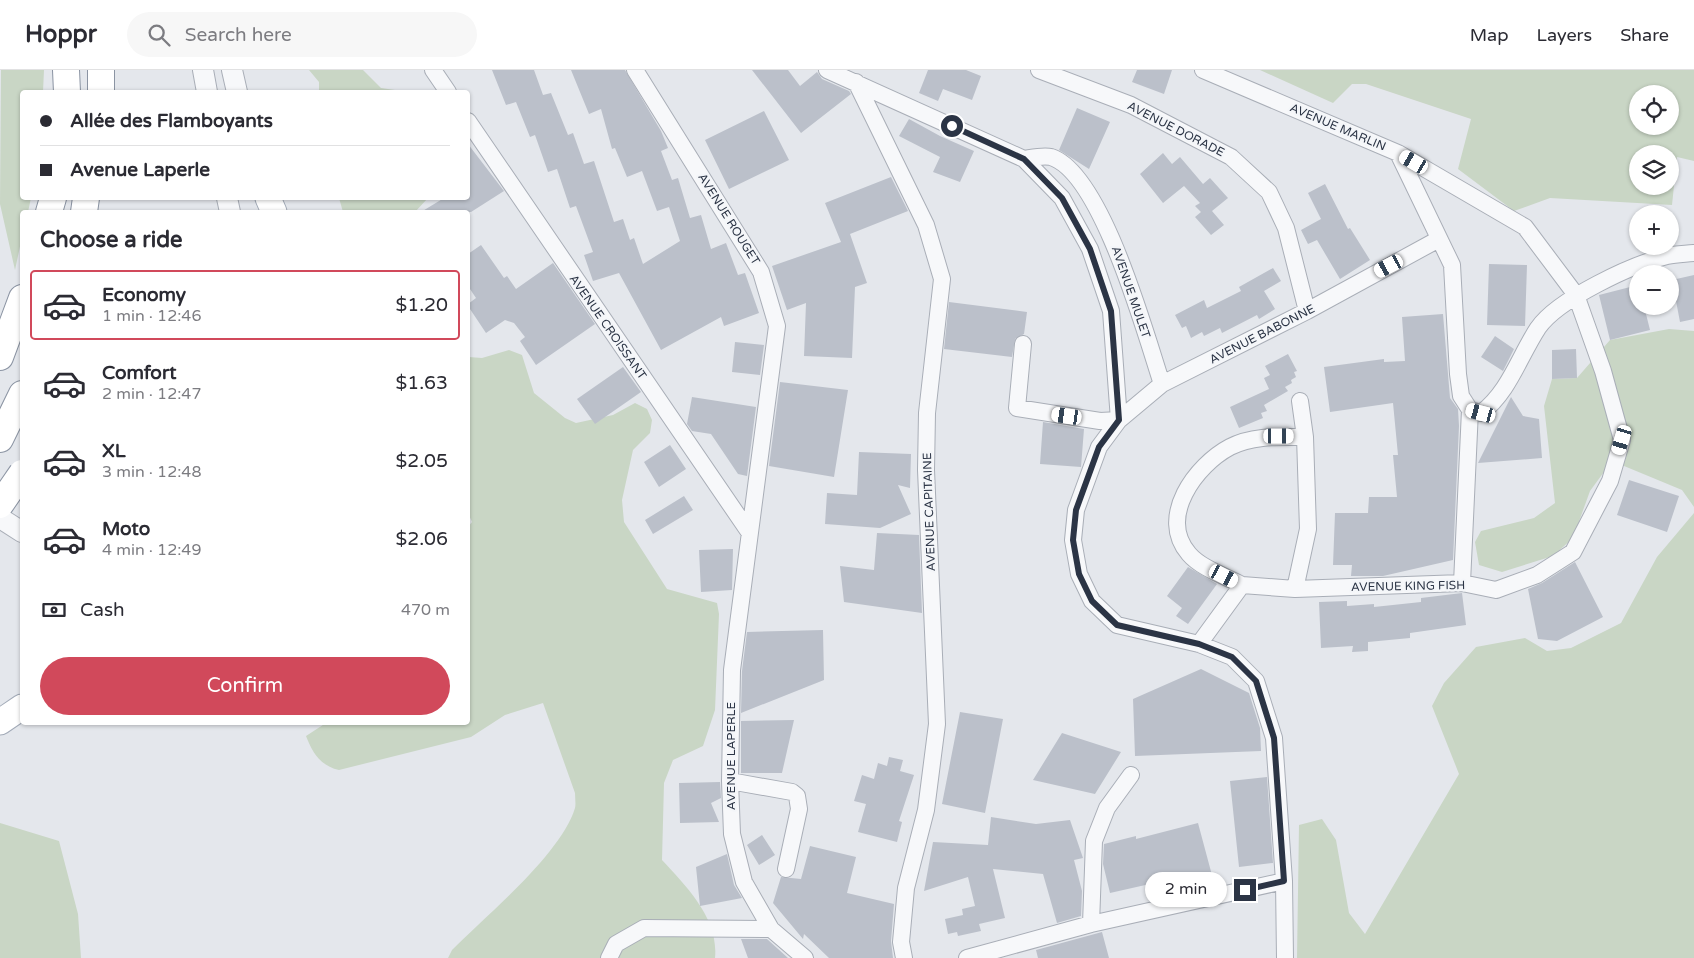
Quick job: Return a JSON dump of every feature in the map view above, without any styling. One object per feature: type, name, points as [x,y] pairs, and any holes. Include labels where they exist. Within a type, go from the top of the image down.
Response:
[{"type":"highway","points":[[66,70],[67,90]]},
{"type":"highway","points":[[101,70],[101,90]]},
{"type":"highway","points":[[0,357],[20,303]]},
{"type":"highway","points":[[0,439],[20,398]]},
{"type":"highway","points":[[0,505],[20,476]]},
{"type":"main road","points":[[0,722],[20,708]]},
{"type":"street","points":[[202,70],[207,90]]},
{"type":"street","points":[[232,70],[237,90]]},
{"type":"street","points":[[433,70],[447,90]]},
{"type":"street","name":"AVENUE ROUGET","points":[[635,70],[761,272],[777,326],[749,532]]},
{"type":"street","points":[[827,70],[1024,159],[1062,198],[1090,249],[1111,311],[1119,420],[1100,421],[1017,408],[1023,344]]},
{"type":"street","name":"AVENUE DORADE","points":[[1040,70],[1131,105],[1231,157],[1269,192],[1286,228],[1307,311]]},
{"type":"street","name":"AVENUE MARLIN","points":[[1203,70],[1398,153],[1525,227],[1576,295]]},
{"type":"street","name":"AVENUE CAPITAINE","points":[[856,82],[926,226],[942,280],[927,413],[926,470],[937,724],[926,810],[906,888],[901,942],[904,958]]},
{"type":"street","name":"AVENUE CROISSANT","points":[[470,124],[749,532]]},
{"type":"street","points":[[1398,153],[1452,265],[1458,374],[1461,396],[1470,410],[1462,583]]},
{"type":"street","name":"AVENUE MULET","points":[[1024,159],[1050,157],[1070,170],[1085,188],[1118,252],[1162,384]]},
{"type":"street","name":"AVENUE BABONNE","points":[[1285,958],[1284,881],[1274,738],[1256,681],[1232,657],[1199,644],[1117,625],[1092,601],[1079,574],[1073,540],[1076,510],[1099,447],[1119,420],[1162,384],[1307,311],[1439,239]]},
{"type":"street","points":[[1470,410],[1481,413],[1494,404],[1539,327],[1576,295],[1606,279],[1667,256],[1694,253]]},
{"type":"street","name":"AVENUE KING FISH","points":[[1242,585],[1295,589],[1462,583],[1496,590],[1537,575],[1573,552],[1610,480],[1622,440],[1603,371],[1576,295]]},
{"type":"street","points":[[1295,589],[1308,529],[1306,436],[1300,401]]},
{"type":"street","points":[[1199,644],[1242,585],[1207,567],[1188,553],[1178,530],[1179,504],[1199,470],[1231,447],[1265,436],[1306,436]]},
{"type":"street","points":[[0,485],[20,499]]},
{"type":"street","points":[[0,518],[20,531]]},
{"type":"street","name":"AVENUE LAPERLE","points":[[749,532],[732,670],[730,781],[732,834],[744,882],[772,929],[805,958]]},
{"type":"street","points":[[1091,924],[1094,841],[1107,808],[1131,775]]},
{"type":"street","points":[[730,781],[792,792],[797,796],[799,809],[786,869]]},
{"type":"street","points":[[967,958],[1091,924],[1284,881]]},
{"type":"street","points":[[608,958],[616,944],[644,928],[772,929]]},
{"type":"green space","points":[[1,70],[44,70],[43,90],[20,90],[20,200],[31,200],[28,210],[20,210],[20,246],[15,270],[0,204]]},
{"type":"green space","points":[[309,70],[363,70],[381,88],[395,90],[319,90],[319,82]]},
{"type":"green space","points":[[1260,70],[1694,70],[1694,161],[1679,157],[1679,145],[1629,145],[1629,195],[1673,195],[1672,205],[1550,198],[1514,211],[1458,169],[1471,119],[1366,84],[1352,84],[1333,103]]},
{"type":"green space","points":[[340,200],[426,200],[417,210],[342,210]]},
{"type":"green space","points":[[1669,329],[1694,331],[1694,507],[1682,490],[1612,461],[1590,491],[1573,538],[1553,556],[1502,572],[1479,565],[1475,542],[1481,531],[1534,518],[1555,503],[1544,406],[1552,379],[1577,378],[1610,340]]},
{"type":"green space","points":[[509,350],[522,355],[534,393],[565,418],[576,423],[613,415],[635,403],[647,409],[652,420],[650,433],[633,450],[622,500],[624,522],[667,589],[717,603],[719,614],[715,710],[703,746],[673,760],[664,783],[662,860],[691,893],[707,917],[715,944],[715,958],[448,958],[452,950],[503,902],[539,864],[555,845],[567,826],[575,808],[575,793],[543,703],[505,715],[471,737],[339,770],[327,766],[318,758],[306,736],[323,725],[470,725],[470,524],[472,522],[470,518],[470,357],[482,358]]},
{"type":"green space","points":[[1694,513],[1694,958],[1297,958],[1299,825],[1322,819],[1336,840],[1349,913],[1365,934],[1459,774],[1432,706],[1444,683],[1476,647],[1525,638],[1547,651],[1571,648],[1621,623],[1657,557]]},
{"type":"green space","points":[[0,823],[59,841],[78,914],[81,958],[0,958]]},
{"type":"building","points":[[492,70],[534,70],[543,95],[551,93],[568,135],[573,133],[584,164],[594,161],[614,222],[623,219],[630,240],[634,238],[643,264],[680,241],[669,207],[657,211],[642,171],[627,177],[615,148],[612,149],[601,109],[589,114],[571,70],[625,70],[661,131],[668,148],[661,151],[672,180],[678,178],[690,218],[701,215],[711,249],[726,243],[738,275],[745,273],[759,313],[724,326],[721,317],[661,350],[619,273],[593,281],[584,255],[593,252],[576,206],[570,208],[557,169],[548,172],[535,135],[530,137],[516,102],[506,105]]},
{"type":"building","points":[[752,70],[788,70],[800,86],[817,72],[822,79],[849,91],[851,94],[801,133]]},
{"type":"building","points":[[928,70],[966,70],[981,76],[972,100],[943,89],[938,101],[919,93]]},
{"type":"building","points":[[1137,70],[1172,70],[1164,94],[1132,82]]},
{"type":"building","points":[[1077,108],[1110,122],[1089,169],[1059,150]]},
{"type":"building","points":[[764,111],[789,160],[729,189],[705,140]]},
{"type":"building","points":[[909,119],[940,136],[974,151],[960,182],[933,172],[940,157],[899,136]]},
{"type":"building","points":[[470,147],[504,191],[471,212],[470,210],[424,210],[441,200],[470,200]]},
{"type":"building","points":[[1163,153],[1172,164],[1180,157],[1203,184],[1210,178],[1228,198],[1212,211],[1224,225],[1211,235],[1195,217],[1201,212],[1195,206],[1200,203],[1184,186],[1163,203],[1140,174]]},
{"type":"building","points":[[891,177],[908,211],[850,234],[867,283],[855,287],[852,358],[804,356],[806,303],[787,310],[772,266],[841,242],[825,203]]},
{"type":"building","points":[[1325,184],[1348,229],[1350,228],[1370,260],[1340,279],[1317,240],[1308,244],[1301,230],[1321,219],[1308,193]]},
{"type":"building","points":[[481,245],[504,278],[507,276],[516,289],[553,263],[595,324],[536,365],[520,341],[525,337],[514,323],[505,320],[486,333],[470,309],[470,302],[476,298],[470,289],[470,253]]},
{"type":"building","points":[[1489,264],[1527,265],[1525,326],[1487,325]]},
{"type":"building","points":[[1273,268],[1281,281],[1264,291],[1275,309],[1259,319],[1257,315],[1222,333],[1220,328],[1204,336],[1202,332],[1191,338],[1186,326],[1182,328],[1175,315],[1204,300],[1207,308],[1241,291],[1239,287]]},
{"type":"building","points":[[1694,275],[1694,319],[1680,322],[1679,315],[1679,278]]},
{"type":"building","points":[[1629,287],[1629,315],[1646,315],[1650,330],[1610,340],[1599,295]]},
{"type":"building","points":[[949,302],[1027,312],[1024,334],[1015,339],[1012,357],[944,349]]},
{"type":"building","points":[[1443,314],[1450,398],[1458,409],[1459,426],[1453,560],[1383,576],[1351,576],[1352,565],[1333,565],[1335,513],[1368,513],[1369,497],[1397,497],[1393,455],[1398,455],[1393,403],[1330,412],[1324,367],[1384,359],[1384,362],[1405,361],[1402,317]]},
{"type":"building","points":[[1495,336],[1514,349],[1503,371],[1481,357]]},
{"type":"building","points":[[735,342],[764,345],[760,375],[732,372]]},
{"type":"building","points":[[1576,349],[1577,378],[1552,379],[1552,350]]},
{"type":"building","points":[[1288,354],[1297,371],[1294,372],[1296,377],[1291,380],[1292,383],[1285,387],[1288,391],[1264,405],[1267,411],[1261,413],[1263,418],[1239,428],[1230,407],[1269,389],[1264,378],[1270,375],[1265,366]]},
{"type":"building","points":[[623,367],[641,392],[595,424],[577,399]]},
{"type":"building","points":[[780,382],[848,390],[834,477],[769,466]]},
{"type":"building","points":[[692,397],[756,407],[747,476],[738,474],[711,434],[692,431],[687,424]]},
{"type":"building","points":[[1511,397],[1523,416],[1539,419],[1542,458],[1478,463]]},
{"type":"building","points":[[1043,422],[1084,429],[1081,467],[1040,464]]},
{"type":"building","points":[[670,445],[686,469],[659,487],[644,462]]},
{"type":"building","points":[[859,452],[911,454],[910,488],[898,485],[911,514],[880,528],[825,524],[827,493],[857,495]]},
{"type":"building","points":[[1629,480],[1679,496],[1667,532],[1617,515]]},
{"type":"building","points":[[684,496],[693,510],[653,534],[645,520]]},
{"type":"building","points":[[877,533],[919,535],[922,613],[844,602],[840,566],[874,570]]},
{"type":"building","points":[[733,549],[732,590],[701,592],[699,550]]},
{"type":"building","points":[[1575,562],[1603,617],[1557,641],[1538,639],[1528,589],[1542,583]]},
{"type":"building","points":[[1188,567],[1217,584],[1188,624],[1176,616],[1182,608],[1167,596]]},
{"type":"building","points":[[1462,593],[1466,625],[1410,633],[1410,638],[1368,642],[1368,651],[1352,652],[1353,646],[1321,648],[1319,602],[1347,601],[1347,606],[1374,604],[1374,607],[1421,602],[1421,598]]},
{"type":"building","points":[[823,630],[824,680],[741,713],[742,671],[747,632]]},
{"type":"building","points":[[1201,669],[1249,693],[1260,728],[1261,751],[1135,756],[1133,699]]},
{"type":"building","points":[[960,712],[1003,719],[985,813],[942,804]]},
{"type":"building","points":[[794,720],[782,773],[741,773],[741,721]]},
{"type":"building","points":[[1062,733],[1121,752],[1095,794],[1033,780]]},
{"type":"building","points":[[889,757],[903,760],[900,771],[914,775],[899,821],[902,822],[897,842],[858,832],[866,804],[854,801],[862,775],[874,779],[878,763],[887,766]]},
{"type":"building","points":[[1267,777],[1273,863],[1239,867],[1230,781]]},
{"type":"building","points":[[720,782],[721,798],[711,803],[719,822],[680,823],[679,783]]},
{"type":"building","points":[[991,817],[1036,824],[1070,820],[1083,858],[1074,860],[1082,891],[1081,916],[1057,923],[1043,874],[993,869],[1005,918],[979,924],[981,931],[958,936],[957,932],[948,934],[945,919],[963,915],[962,909],[975,906],[968,877],[924,891],[933,842],[988,845]]},
{"type":"building","points":[[1198,823],[1213,879],[1165,891],[1163,881],[1110,893],[1103,864],[1104,844],[1136,836],[1136,839]]},
{"type":"building","points":[[762,835],[775,855],[759,865],[747,845]]},
{"type":"building","points":[[810,846],[856,857],[847,893],[894,904],[891,941],[893,958],[829,958],[804,934],[803,939],[773,903],[781,877],[801,879]]},
{"type":"building","points":[[727,854],[734,885],[742,898],[700,906],[696,867]]},
{"type":"building","points":[[1102,932],[1109,958],[1038,958],[1036,950]]},
{"type":"building","points":[[741,939],[767,939],[788,958],[748,958]]},
{"type":"route","points":[[952,126],[1024,159],[1062,198],[1090,249],[1111,311],[1119,420],[1099,447],[1076,510],[1073,540],[1079,574],[1092,601],[1117,625],[1199,644],[1232,657],[1256,681],[1274,738],[1284,881],[1245,890]]}]
